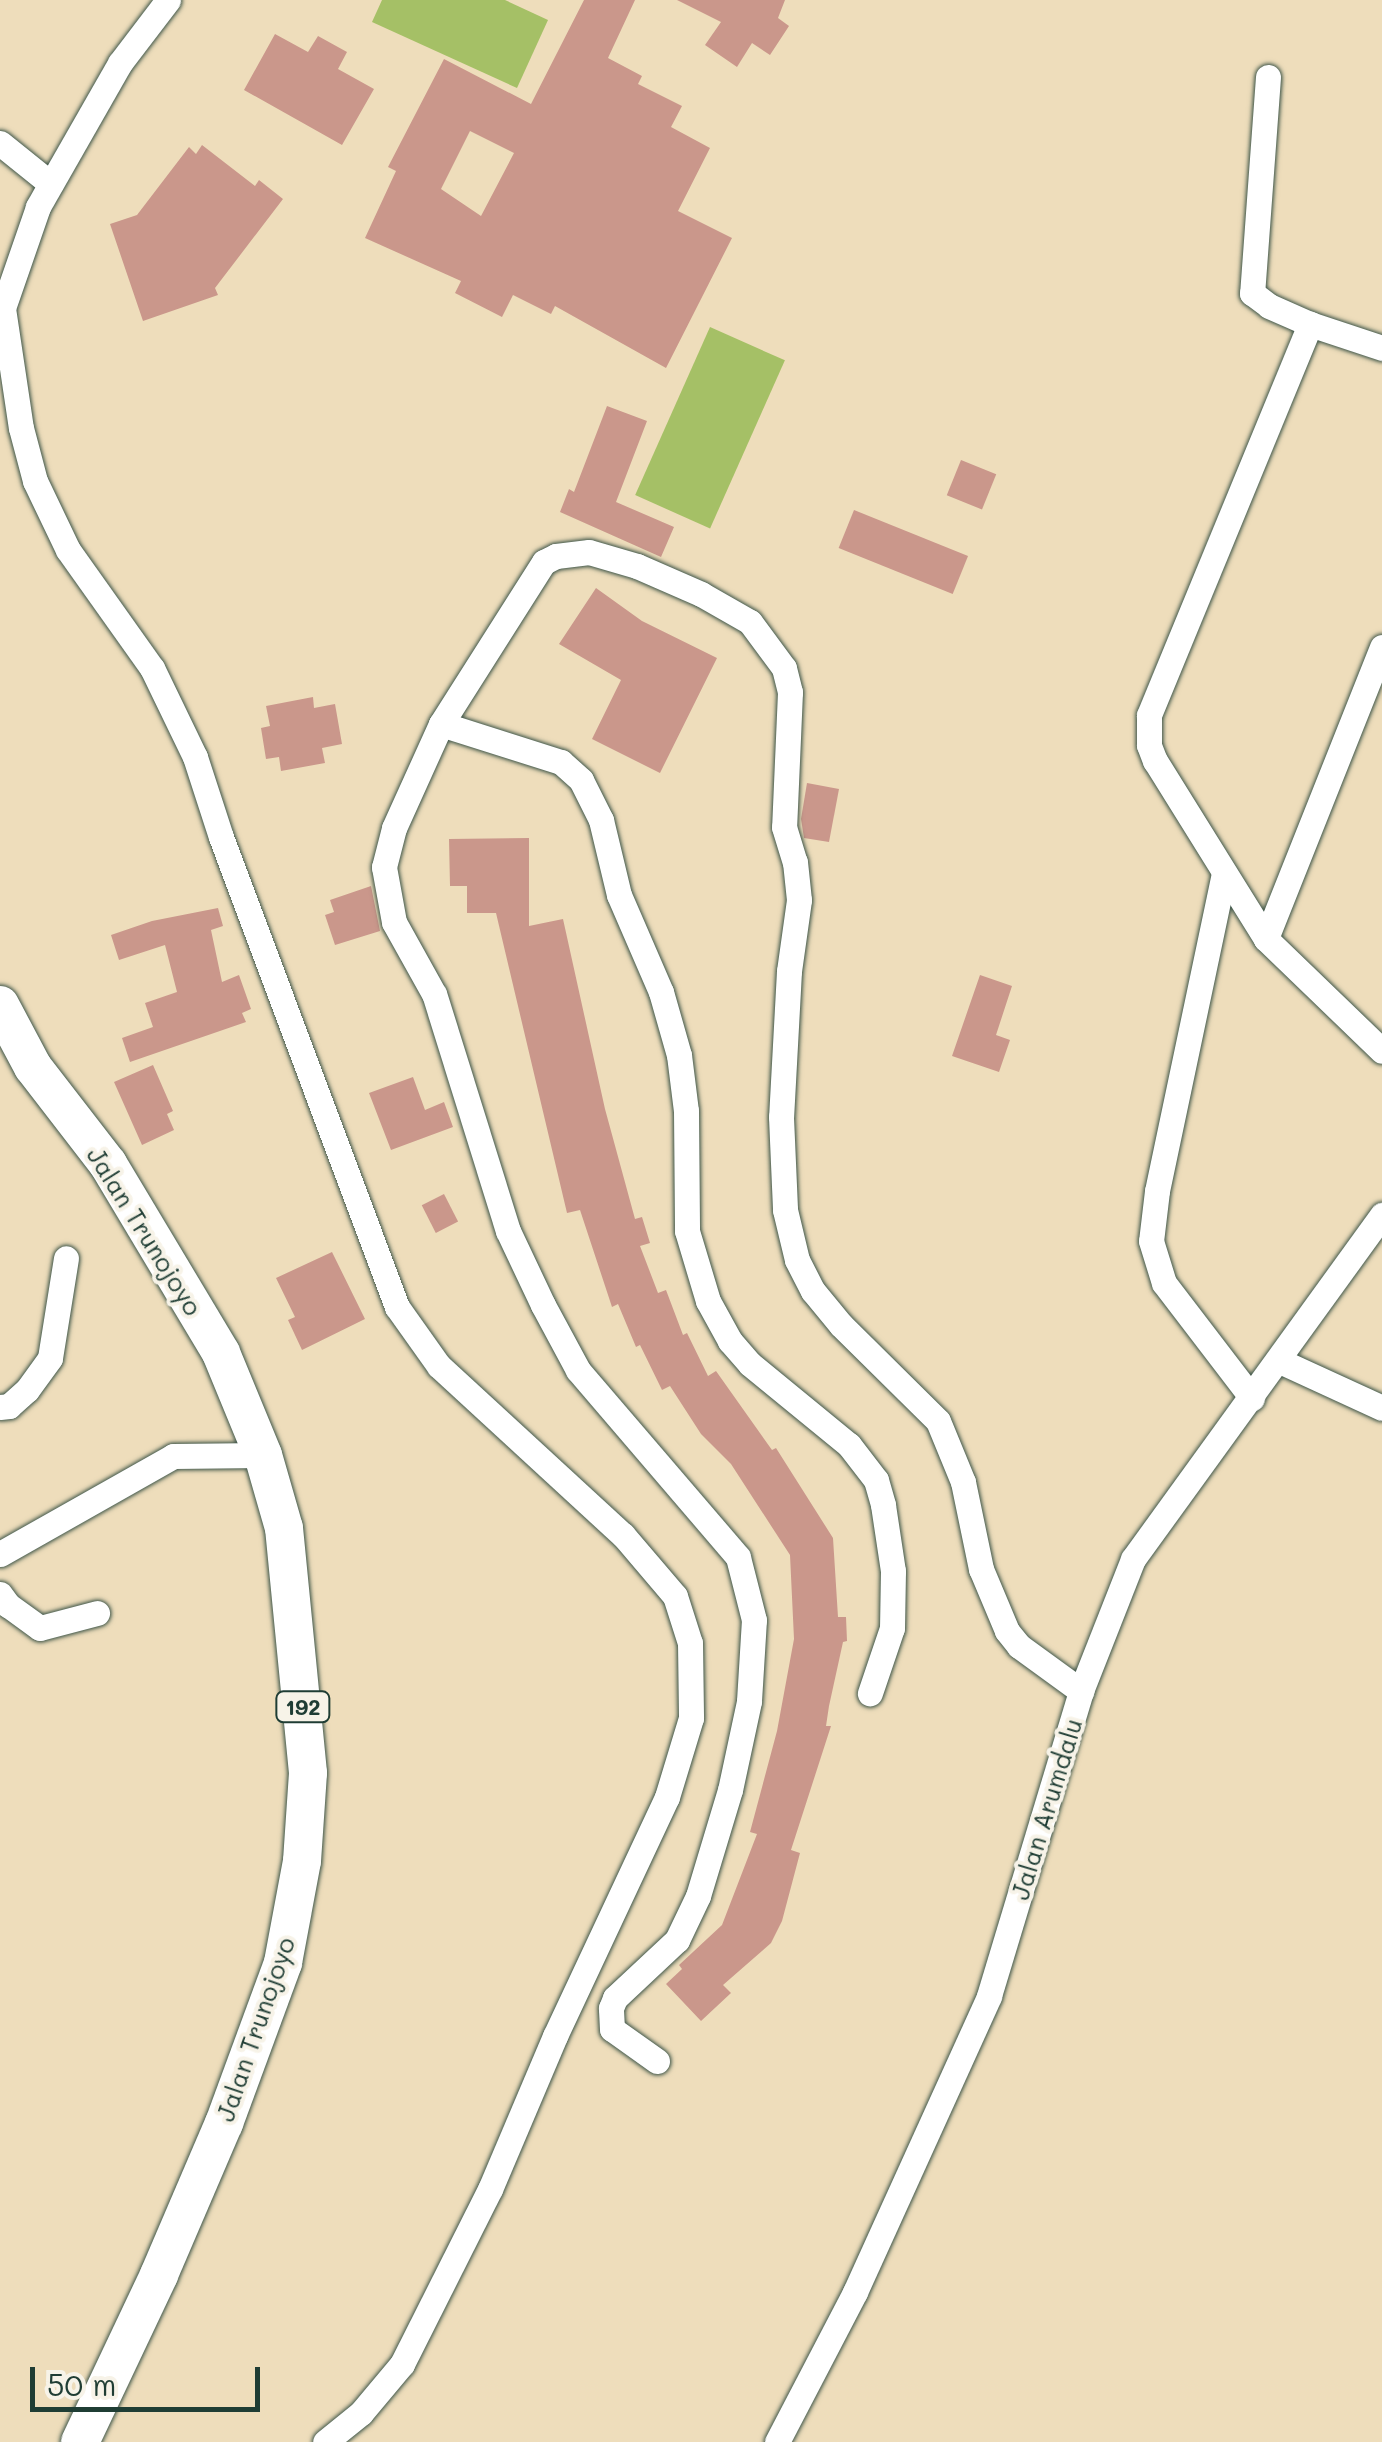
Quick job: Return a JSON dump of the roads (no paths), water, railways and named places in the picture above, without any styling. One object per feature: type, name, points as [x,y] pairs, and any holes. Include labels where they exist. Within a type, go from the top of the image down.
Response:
[{"type":"main road","name":"Jalan Trunojoyo","points":[[0,1006],[34,1067],[108,1164],[220,1352],[264,1455],[284,1528],[308,1773],[296,1895],[283,1963],[224,2123],[159,2275],[80,2442]]},
{"type":"street","points":[[168,0],[120,63],[38,207],[3,308],[21,428],[34,481],[68,550],[152,668],[195,757],[221,837],[397,1307],[439,1366],[623,1535],[675,1596],[690,1642],[691,1718],[667,1796],[555,2036],[490,2189],[402,2364],[362,2413],[324,2442]]},
{"type":"street","points":[[1268,76],[1252,292],[1269,306],[1310,324],[1382,348]]},
{"type":"street","points":[[0,143],[51,184]]},
{"type":"street","points":[[1310,324],[1149,715],[1149,745],[1155,761],[1190,810],[1266,939],[1382,1051]]},
{"type":"street","points":[[657,2061],[612,2030],[610,2008],[615,1998],[677,1940],[698,1896],[730,1790],[750,1702],[754,1620],[738,1557],[578,1370],[543,1304],[508,1232],[434,994],[394,922],[384,867],[394,828],[441,724],[544,562],[556,556],[589,552],[637,566],[750,622],[772,647],[790,692],[784,827],[795,862],[799,900],[789,971],[781,1117],[784,1210],[797,1260],[813,1292],[841,1326],[938,1421],[963,1482],[982,1569],[1007,1631],[1019,1646],[1081,1691]]},
{"type":"street","points":[[1266,939],[1382,647]]},
{"type":"street","points":[[441,724],[561,762],[581,780],[601,820],[619,896],[661,992],[679,1055],[686,1112],[686,1231],[708,1300],[730,1341],[750,1364],[848,1445],[880,1492],[892,1571],[892,1628],[870,1693]]},
{"type":"street","points":[[1224,873],[1157,1191],[1151,1242],[1174,1300],[1252,1398]]},
{"type":"street","name":"Jalan Arumdalu","points":[[777,2442],[855,2292],[989,1996],[1081,1691],[1133,1559],[1160,1516],[1280,1361],[1382,1215]]},
{"type":"street","points":[[0,1407],[8,1406],[27,1390],[50,1358],[66,1258]]},
{"type":"street","points":[[1280,1361],[1382,1408]]},
{"type":"street","points":[[0,1554],[173,1456],[264,1455]]},
{"type":"street","points":[[0,1594],[8,1606],[40,1628],[97,1614]]}]
